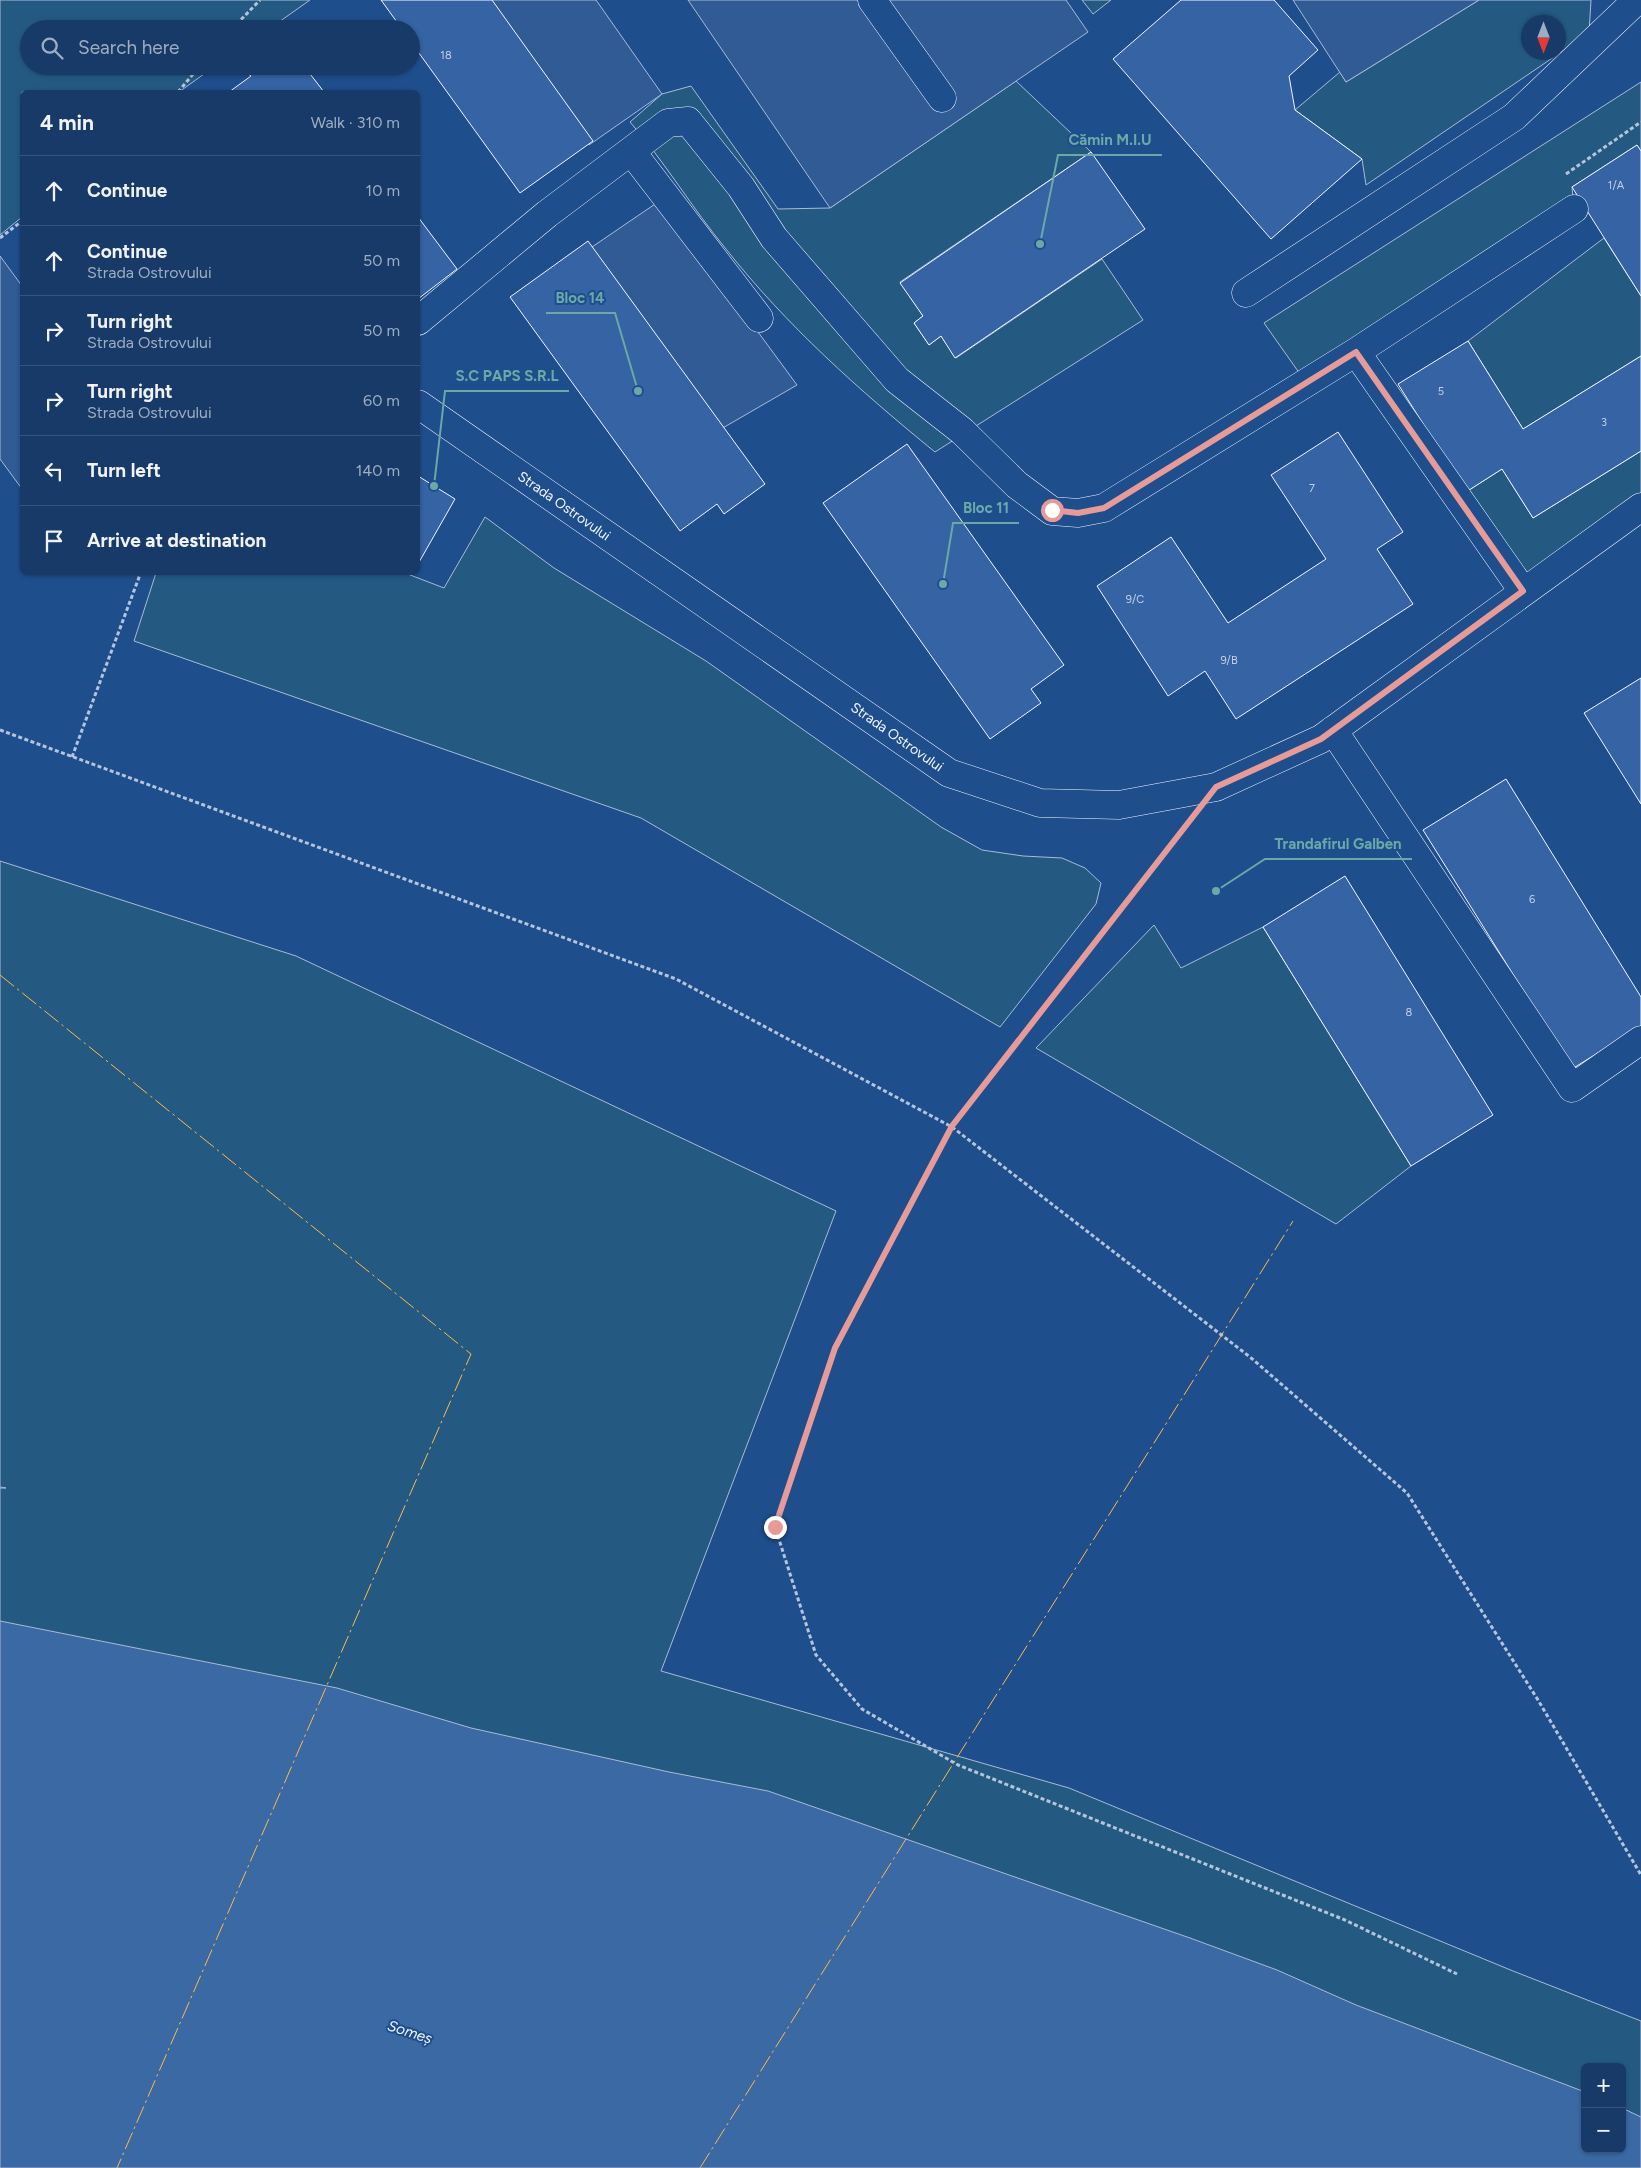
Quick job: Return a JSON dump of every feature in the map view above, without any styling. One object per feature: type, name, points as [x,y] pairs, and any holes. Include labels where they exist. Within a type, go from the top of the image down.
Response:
[{"type":"street","points":[[872,0],[942,98]]},
{"type":"street","points":[[1246,293],[1514,117],[1637,0]]},
{"type":"street","points":[[420,319],[547,214],[668,123],[688,121],[741,188],[774,238],[897,380],[962,431],[1017,485],[1052,510],[1078,513],[1104,508],[1356,352],[1574,209]]},
{"type":"street","points":[[631,151],[759,318]]},
{"type":"street","points":[[1356,352],[1523,591]]},
{"type":"street","name":"Strada Ostrovului","points":[[420,405],[949,773],[1040,804],[1119,806],[1216,787],[1321,739],[1641,507]]},
{"type":"street","points":[[1333,730],[1572,1088],[1641,1040]]},
{"type":"path","points":[[241,20],[260,0]]},
{"type":"path","points":[[180,90],[192,75]]},
{"type":"path","points":[[1574,209],[1552,184],[1641,122]]},
{"type":"path","points":[[0,238],[20,223]]},
{"type":"path","points":[[72,756],[140,575]]},
{"type":"path","points":[[0,730],[676,979],[952,1126],[1250,1357],[1407,1493],[1538,1700],[1641,1875]]},
{"type":"path","points":[[1216,787],[952,1126],[835,1348],[775,1527],[816,1655],[862,1709],[958,1765],[1345,1920],[1457,1974]]},
{"type":"shaded area","points":[[0,0],[310,0],[282,20],[20,20],[20,75],[203,75],[182,90],[20,90],[20,219],[0,235]]},
{"type":"shaded area","points":[[481,0],[596,0],[662,94],[589,145]]},
{"type":"shaded area","points":[[688,0],[1066,0],[1088,32],[830,208]]},
{"type":"shaded area","points":[[1082,0],[1111,0],[1093,14]]},
{"type":"shaded area","points":[[1293,0],[1479,0],[1346,82]]},
{"type":"shaded area","points":[[1479,0],[1591,0],[1589,33],[1566,49],[1566,15],[1521,15],[1521,60],[1549,60],[1366,185],[1362,159],[1295,110],[1340,72],[1346,82]]},
{"type":"shaded area","points":[[1016,81],[1091,152],[900,282],[923,316],[914,323],[929,345],[941,336],[956,358],[1102,259],[1143,320],[935,452],[852,381],[773,304],[714,233],[630,122],[662,94],[691,86],[778,209],[830,208]]},
{"type":"shaded area","points":[[1641,82],[1641,151],[1637,145],[1572,187],[1574,209],[1307,384],[1264,323]]},
{"type":"shaded area","points":[[661,200],[797,385],[721,429],[589,249]]},
{"type":"shaded area","points":[[1604,238],[1641,296],[1641,356],[1523,429],[1468,341]]},
{"type":"shaded area","points":[[0,256],[20,283],[20,486],[0,459]]},
{"type":"shaded area","points":[[1641,451],[1641,507],[1523,591],[1466,492],[1502,469],[1533,518]]},
{"type":"shaded area","points":[[485,517],[554,568],[706,661],[941,827],[982,850],[1023,856],[1062,858],[1085,868],[1101,883],[1096,904],[1000,1027],[641,818],[134,641],[155,575],[410,575],[444,588]]},
{"type":"shaded area","points":[[0,861],[296,956],[836,1211],[661,1671],[1069,1788],[1513,1971],[1641,2021],[1641,2168],[0,2168],[0,1488],[6,1488],[0,1487]]},
{"type":"shaded area","points":[[1154,925],[1181,968],[1263,927],[1411,1166],[1336,1224],[1036,1048]]},
{"type":"water","name":"Someș","points":[[0,1621],[337,1688],[471,1728],[669,1772],[768,1791],[1277,1970],[1356,2005],[1581,2090],[1581,2153],[1626,2153],[1626,2110],[1641,2117],[1641,2168],[0,2168]]},
{"type":"building","points":[[381,0],[492,0],[593,141],[520,193],[420,54],[420,20],[395,20]]},
{"type":"building","points":[[1181,0],[1274,0],[1318,50],[1289,76],[1295,110],[1362,159],[1271,239],[1113,59]]},
{"type":"building","points":[[250,75],[311,75],[322,90],[232,90],[251,76]]},
{"type":"building","points":[[1637,145],[1641,151],[1641,296],[1572,187]]},
{"type":"building","points":[[1091,152],[1145,229],[955,358],[941,336],[929,345],[914,323],[923,316],[900,283]]},
{"type":"building","points":[[420,220],[457,269],[420,297]]},
{"type":"building","points":[[588,241],[765,484],[724,514],[717,504],[680,531],[510,297]]},
{"type":"building","points":[[1468,341],[1523,429],[1641,356],[1641,451],[1533,518],[1502,469],[1466,492],[1398,384]]},
{"type":"building","points":[[1338,432],[1403,532],[1377,549],[1413,604],[1236,719],[1205,671],[1168,696],[1097,586],[1171,537],[1228,623],[1326,559],[1271,475]]},
{"type":"building","points":[[907,444],[1064,665],[1031,689],[1041,703],[990,739],[823,503]]},
{"type":"building","points":[[420,477],[455,499],[420,560]]},
{"type":"building","points":[[1641,678],[1641,804],[1584,713]]},
{"type":"building","points":[[1506,779],[1641,997],[1641,1026],[1572,1069],[1423,830]]},
{"type":"building","points":[[1345,876],[1493,1115],[1411,1166],[1263,927]]},
{"type":"power","points":[[0,975],[471,1354],[117,2168]]},
{"type":"power","points":[[700,2168],[1293,1221]]},
{"type":"place","name":"Cămin M.I.U","points":[[1040,244]]},
{"type":"place","name":"Bloc 14","points":[[638,391]]},
{"type":"place","name":"S.C PAPS S.R.L","points":[[434,486]]},
{"type":"place","name":"Bloc 11","points":[[943,584]]},
{"type":"place","name":"Trandafirul Galben","points":[[1216,891]]},
{"type":"route","points":[[775,1527],[835,1348],[952,1126],[1216,787],[1321,739],[1523,591],[1356,352],[1104,508],[1078,513],[1052,510]]}]
